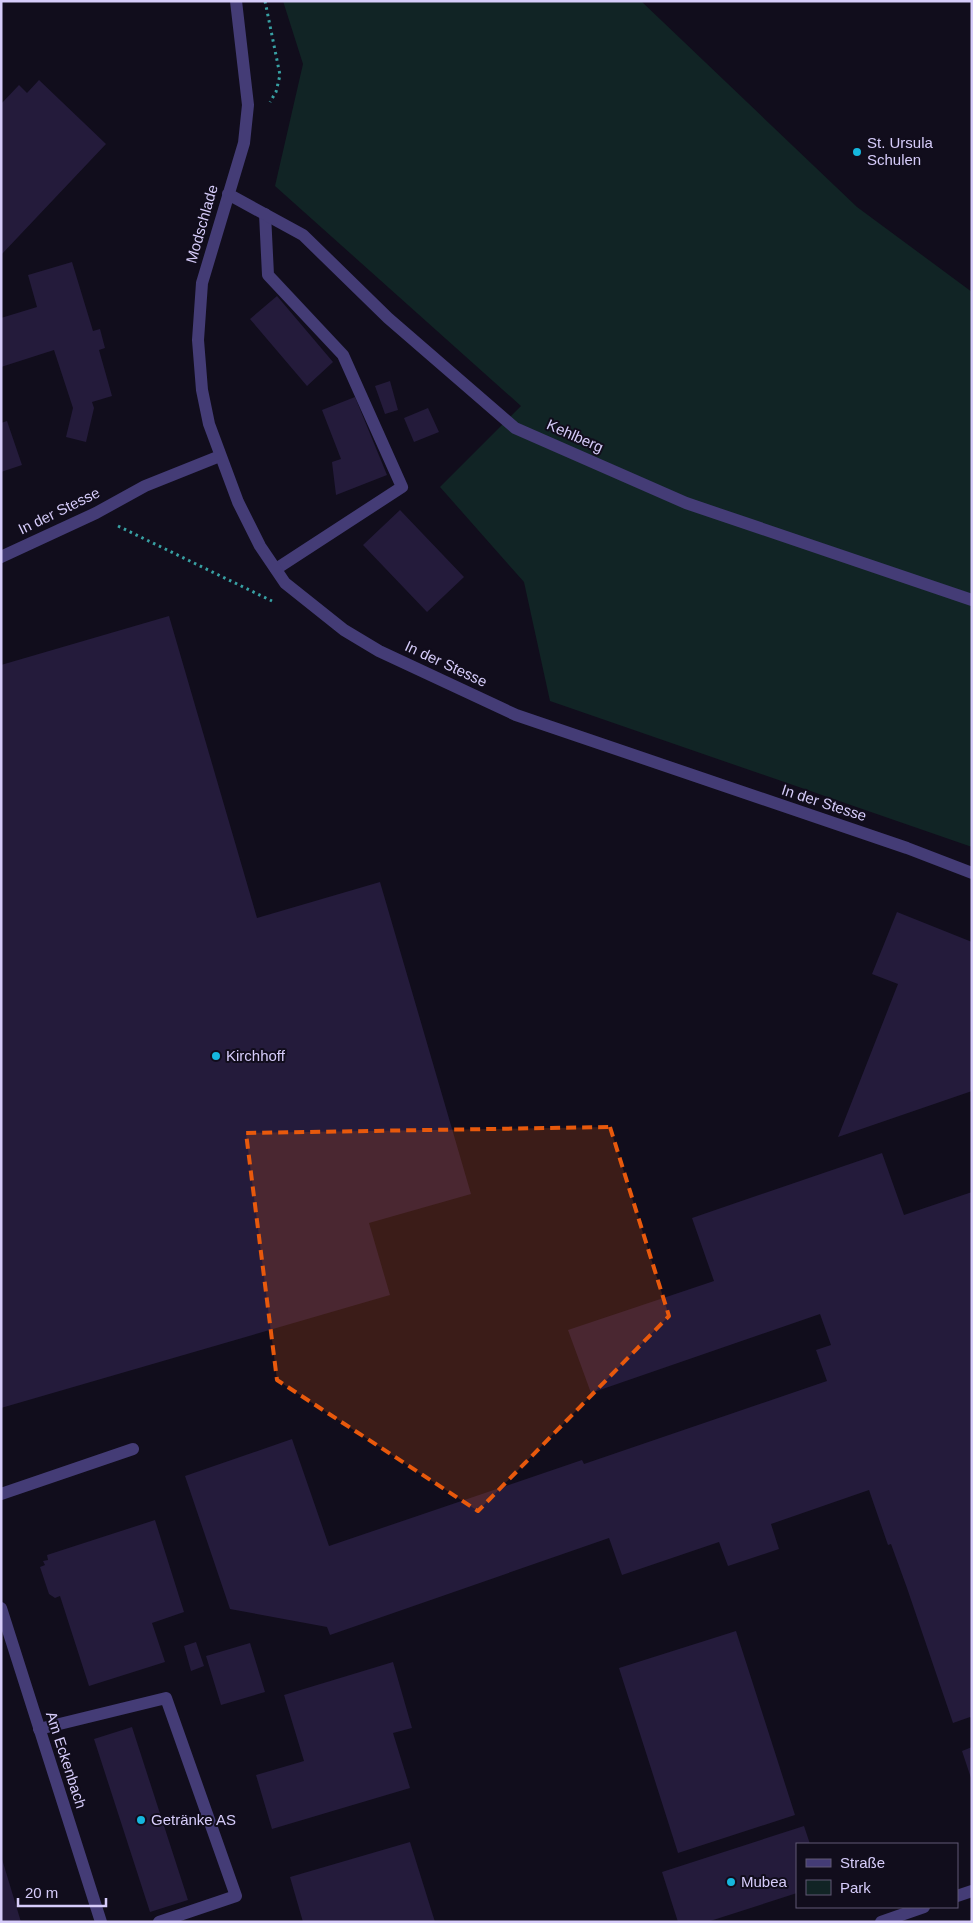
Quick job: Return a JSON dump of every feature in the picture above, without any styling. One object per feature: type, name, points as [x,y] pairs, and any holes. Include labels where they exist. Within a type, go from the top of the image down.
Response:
[{"type":"street","name":"Modschlade","points":[[220,456],[209,424],[202,390],[198,340],[202,283],[244,143],[248,105],[236,1]]},
{"type":"street","name":"Kehlberg","points":[[228,194],[303,235],[388,318],[515,428],[686,503],[972,600]]},
{"type":"street","points":[[265,214],[268,275],[343,356],[402,487],[276,569]]},
{"type":"street","name":"In der Stesse","points":[[1,557],[96,513],[144,486],[220,456],[242,510],[260,546],[285,583],[344,630],[379,651],[516,715],[907,848],[972,873]]},
{"type":"street","points":[[1,1494],[133,1449]]},
{"type":"street","name":"Am Eckenbach","points":[[1,1608],[101,1922]]},
{"type":"street","points":[[40,1729],[166,1698],[236,1896],[159,1922]]},
{"type":"street","points":[[958,1896],[972,1890]]},
{"type":"street","points":[[881,1922],[921,1908]]},
{"type":"path","points":[[246,117],[269,103],[276,92],[280,75],[264,1]]},
{"type":"highlighted area","points":[[610,1127],[669,1316],[478,1511],[277,1380],[246,1133]]},
{"type":"green space","points":[[283,1],[641,1],[857,207],[972,292],[972,847],[550,701],[524,582],[440,487],[521,406],[275,186],[303,64]]},
{"type":"building","points":[[39,80],[106,144],[1,255],[1,104],[19,85],[27,93]]},
{"type":"building","points":[[72,262],[93,331],[100,329],[105,348],[99,350],[112,396],[92,402],[94,408],[86,442],[66,437],[73,408],[54,350],[1,367],[1,318],[37,307],[28,275]]},
{"type":"building","points":[[277,296],[333,362],[307,386],[250,319]]},
{"type":"building","points":[[390,381],[398,410],[385,414],[375,386]]},
{"type":"building","points":[[355,397],[387,475],[336,495],[332,462],[341,459],[322,410]]},
{"type":"building","points":[[428,408],[439,432],[414,442],[404,418]]},
{"type":"building","points":[[7,421],[22,465],[1,472],[1,423]]},
{"type":"building","points":[[400,510],[464,577],[427,612],[363,545]]},
{"type":"building","name":"Kirchhoff","points":[[169,616],[257,918],[380,882],[471,1194],[369,1223],[390,1295],[1,1408],[1,665]]},
{"type":"building","points":[[897,912],[972,942],[972,1091],[838,1137],[898,984],[872,974]]},
{"type":"building","points":[[882,1153],[904,1215],[972,1192],[972,1719],[970,1717],[953,1723],[907,1588],[891,1544],[888,1545],[869,1490],[771,1524],[779,1549],[728,1566],[719,1542],[622,1575],[609,1538],[330,1635],[327,1627],[230,1609],[185,1476],[292,1439],[329,1546],[582,1460],[584,1464],[827,1381],[816,1350],[831,1345],[820,1314],[591,1393],[568,1330],[714,1281],[692,1218]]},
{"type":"building","points":[[155,1520],[184,1612],[152,1623],[165,1662],[89,1686],[60,1596],[55,1598],[49,1594],[40,1567],[45,1565],[43,1561],[48,1560],[47,1555]]},
{"type":"building","points":[[736,1631],[795,1815],[678,1853],[619,1668]]},
{"type":"building","points":[[196,1642],[204,1666],[191,1671],[184,1646]]},
{"type":"building","points":[[250,1643],[265,1692],[221,1705],[206,1656]]},
{"type":"building","points":[[393,1662],[412,1728],[393,1733],[410,1788],[272,1829],[256,1775],[304,1761],[284,1695]]},
{"type":"building","name":"Getränke AS","points":[[132,1727],[188,1900],[150,1912],[94,1739]]},
{"type":"building","points":[[972,1747],[972,1778],[971,1778],[962,1751]]},
{"type":"building","name":"Mubea","points":[[804,1826],[810,1843],[796,1843],[796,1893],[707,1922],[678,1922],[662,1872]]},
{"type":"building","points":[[410,1842],[435,1922],[303,1922],[290,1877]]},
{"type":"building","points":[[2,1859],[21,1922],[1,1922]]},
{"type":"place","name":"St. Ursula Schulen","points":[[857,152]]},
{"type":"place","name":"Kirchhoff","points":[[216,1056]]},
{"type":"place","name":"Getränke AS","points":[[141,1820]]},
{"type":"place","name":"Mubea","points":[[731,1882]]}]
